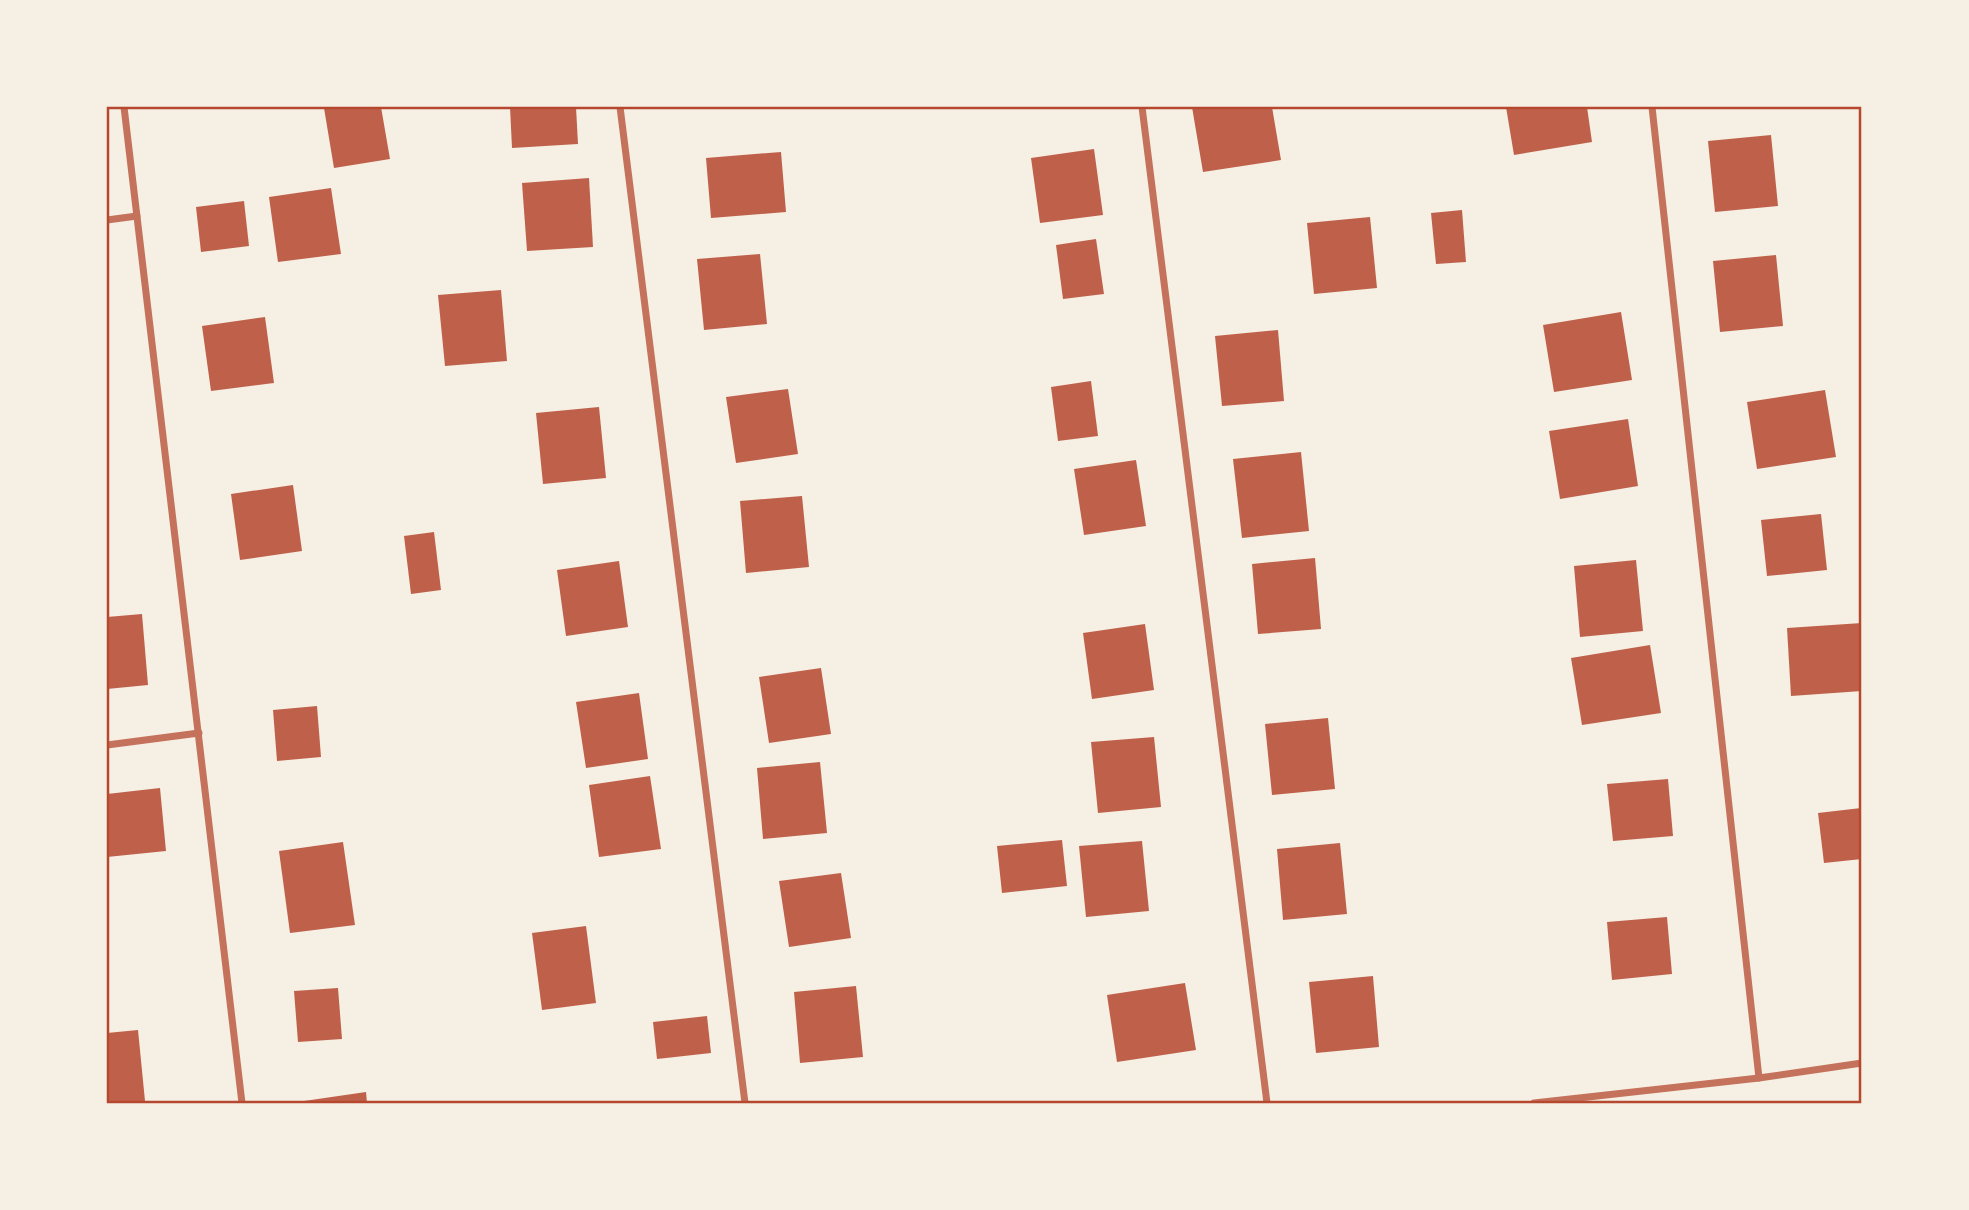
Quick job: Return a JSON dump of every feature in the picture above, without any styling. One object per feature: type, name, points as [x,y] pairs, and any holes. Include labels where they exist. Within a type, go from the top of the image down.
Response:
[{"type":"street","points":[[124,107],[242,1103]]},
{"type":"street","points":[[620,107],[745,1103]]},
{"type":"street","points":[[1142,107],[1267,1103]]},
{"type":"street","points":[[1652,107],[1759,1078]]},
{"type":"street","points":[[107,220],[137,216]]},
{"type":"street","points":[[107,745],[199,733]]},
{"type":"street","points":[[1534,1103],[1759,1078],[1862,1063]]},
{"type":"building","points":[[381,107],[390,159],[334,168],[324,108]]},
{"type":"building","points":[[510,107],[576,107],[578,144],[512,148]]},
{"type":"building","points":[[1192,107],[1272,107],[1281,160],[1203,172]]},
{"type":"building","points":[[1506,107],[1587,107],[1592,142],[1514,155]]},
{"type":"building","points":[[1771,135],[1778,206],[1715,212],[1708,141]]},
{"type":"building","points":[[1094,149],[1103,215],[1040,223],[1031,158]]},
{"type":"building","points":[[781,152],[786,212],[711,218],[706,158]]},
{"type":"building","points":[[589,178],[593,247],[527,251],[522,183]]},
{"type":"building","points":[[331,188],[341,254],[278,262],[269,197]]},
{"type":"building","points":[[244,201],[249,246],[201,252],[196,207]]},
{"type":"building","points":[[1462,210],[1466,262],[1436,264],[1431,213]]},
{"type":"building","points":[[1370,217],[1377,288],[1314,294],[1307,223]]},
{"type":"building","points":[[1096,239],[1104,294],[1063,299],[1056,245]]},
{"type":"building","points":[[760,254],[767,324],[704,330],[697,259]]},
{"type":"building","points":[[1776,255],[1783,326],[1720,332],[1713,261]]},
{"type":"building","points":[[501,290],[507,361],[445,366],[438,295]]},
{"type":"building","points":[[1621,312],[1632,380],[1554,392],[1543,325]]},
{"type":"building","points":[[265,317],[274,383],[211,391],[202,326]]},
{"type":"building","points":[[1278,330],[1284,401],[1222,406],[1215,336]]},
{"type":"building","points":[[1091,381],[1098,436],[1058,441],[1051,387]]},
{"type":"building","points":[[788,389],[798,454],[736,463],[726,397]]},
{"type":"building","points":[[1825,390],[1836,457],[1757,469],[1747,402]]},
{"type":"building","points":[[599,407],[606,478],[543,484],[536,413]]},
{"type":"building","points":[[1628,419],[1638,486],[1560,499],[1549,431]]},
{"type":"building","points":[[1301,452],[1309,531],[1242,538],[1233,459]]},
{"type":"building","points":[[1136,460],[1146,526],[1084,535],[1074,469]]},
{"type":"building","points":[[293,485],[302,551],[240,560],[231,494]]},
{"type":"building","points":[[802,496],[809,567],[746,573],[740,501]]},
{"type":"building","points":[[1821,514],[1827,570],[1767,576],[1761,520]]},
{"type":"building","points":[[434,532],[441,590],[411,594],[404,536]]},
{"type":"building","points":[[1315,558],[1321,629],[1258,634],[1252,564]]},
{"type":"building","points":[[1636,560],[1643,631],[1580,637],[1574,566]]},
{"type":"building","points":[[619,561],[628,627],[566,636],[557,570]]},
{"type":"building","points":[[142,614],[148,685],[107,689],[107,617]]},
{"type":"building","points":[[1862,623],[1862,691],[1791,696],[1787,628]]},
{"type":"building","points":[[1145,624],[1154,690],[1092,699],[1083,633]]},
{"type":"building","points":[[1650,645],[1661,713],[1582,725],[1571,658]]},
{"type":"building","points":[[821,668],[831,734],[769,743],[759,677]]},
{"type":"building","points":[[639,693],[648,759],[586,768],[576,702]]},
{"type":"building","points":[[317,706],[321,757],[277,761],[273,710]]},
{"type":"building","points":[[1328,718],[1335,789],[1272,795],[1265,724]]},
{"type":"building","points":[[1154,737],[1161,807],[1098,813],[1091,742]]},
{"type":"building","points":[[820,762],[827,833],[763,839],[757,768]]},
{"type":"building","points":[[650,776],[661,849],[599,857],[589,785]]},
{"type":"building","points":[[1668,779],[1673,836],[1613,841],[1607,784]]},
{"type":"building","points":[[160,788],[166,851],[107,857],[107,794]]},
{"type":"building","points":[[1861,808],[1862,859],[1824,863],[1818,813]]},
{"type":"building","points":[[1062,840],[1067,886],[1002,893],[997,846]]},
{"type":"building","points":[[1142,841],[1149,911],[1086,917],[1079,846]]},
{"type":"building","points":[[343,842],[355,925],[290,933],[279,851]]},
{"type":"building","points":[[1340,843],[1347,914],[1283,920],[1277,849]]},
{"type":"building","points":[[841,873],[851,938],[789,947],[779,881]]},
{"type":"building","points":[[1667,917],[1672,974],[1612,980],[1607,922]]},
{"type":"building","points":[[586,926],[596,1003],[542,1010],[532,933]]},
{"type":"building","points":[[1373,976],[1379,1047],[1316,1053],[1309,982]]},
{"type":"building","points":[[1185,983],[1196,1050],[1117,1062],[1107,995]]},
{"type":"building","points":[[856,986],[863,1057],[800,1063],[794,992]]},
{"type":"building","points":[[338,988],[342,1039],[298,1042],[294,991]]},
{"type":"building","points":[[707,1016],[711,1053],[657,1059],[653,1022]]},
{"type":"building","points":[[138,1030],[145,1101],[107,1103],[107,1033]]},
{"type":"building","points":[[366,1092],[367,1103],[304,1103],[304,1101]]}]
